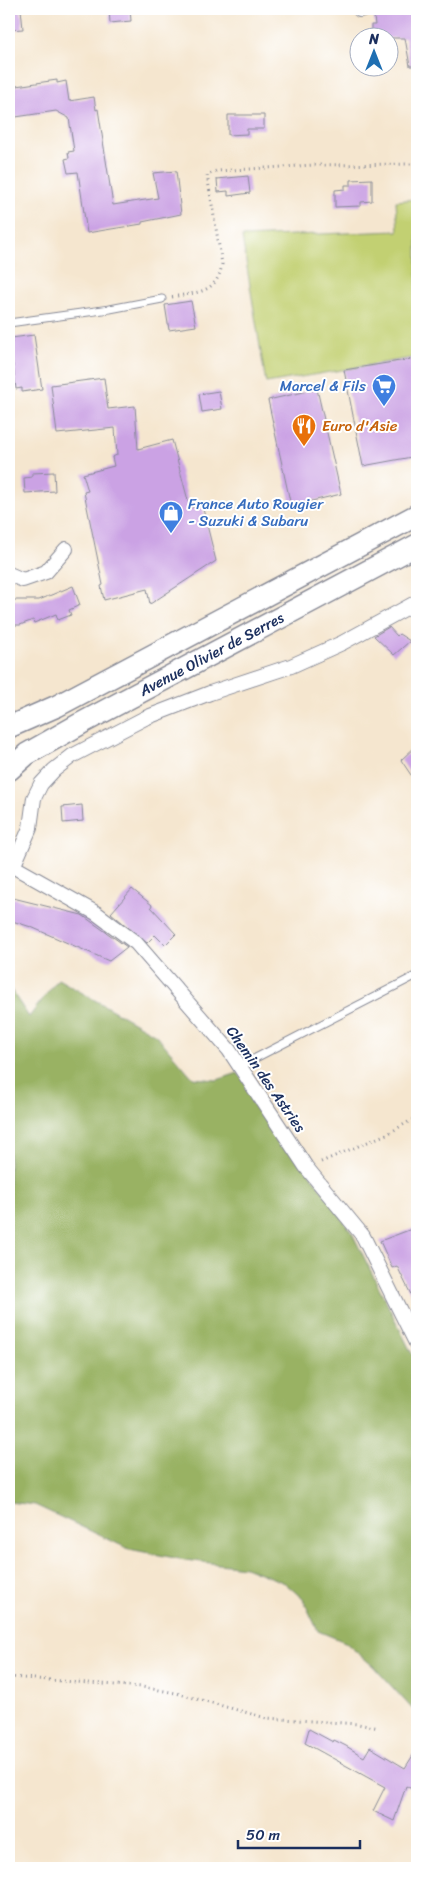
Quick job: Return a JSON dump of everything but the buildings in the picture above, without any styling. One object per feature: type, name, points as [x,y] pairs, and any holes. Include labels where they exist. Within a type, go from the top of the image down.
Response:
[{"type":"main road","name":"Avenue Olivier de Serres","points":[[9,727],[57,706],[417,515]]},
{"type":"main road","name":"Avenue Olivier de Serres","points":[[9,770],[27,754],[80,724],[417,545]]},
{"type":"street","points":[[9,574],[23,580],[46,572],[66,549]]},
{"type":"street","points":[[11,865],[30,828],[34,798],[41,784],[54,770],[72,756],[145,718],[210,693],[291,666],[342,644],[417,602]]},
{"type":"street","name":"Chemin des Astries","points":[[11,865],[96,913],[136,943],[229,1050],[306,1167],[362,1236],[417,1345]]},
{"type":"lane","points":[[9,323],[110,309],[162,299]]},
{"type":"lane","points":[[240,1066],[417,975]]},
{"type":"path","points":[[162,299],[210,288],[220,277],[222,264],[207,175],[216,170],[417,164]]},
{"type":"path","points":[[306,1167],[340,1155],[417,1117]]},
{"type":"path","points":[[9,1677],[142,1687],[176,1693],[266,1718],[358,1724],[379,1728]]},
{"type":"green space","points":[[417,199],[417,357],[266,383],[242,237],[398,231],[396,201]]},
{"type":"green space","points":[[58,979],[156,1035],[193,1078],[217,1080],[238,1073],[351,1231],[417,1364],[417,1714],[373,1666],[345,1642],[318,1631],[303,1599],[285,1583],[245,1567],[185,1560],[129,1549],[35,1505],[9,1502],[9,987],[29,1017]]},
{"type":"place","name":"Marcel & Fils","points":[[384,407]]},
{"type":"place","name":"Euro d'Asie","points":[[304,447]]},
{"type":"place","name":"France Auto Rougier - Suzuki & Subaru","points":[[171,534]]}]
